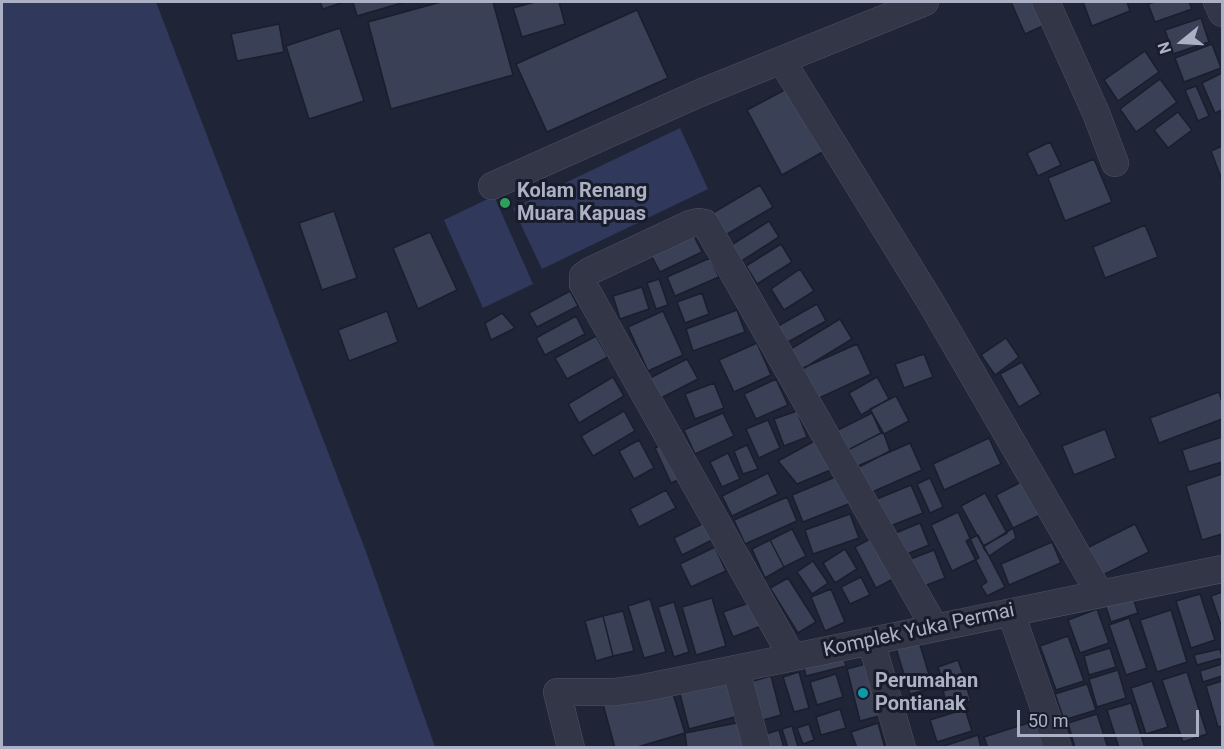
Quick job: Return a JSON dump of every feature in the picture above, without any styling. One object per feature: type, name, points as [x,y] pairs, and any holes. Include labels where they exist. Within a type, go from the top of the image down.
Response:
[{"type":"street","points":[[492,186],[700,93],[925,2]]},
{"type":"street","points":[[1046,2],[1096,113],[1115,163]]},
{"type":"street","points":[[1217,2],[1222,13]]},
{"type":"street","points":[[783,61],[930,301],[1100,594]]},
{"type":"street","points":[[792,657],[583,284],[583,276],[590,271],[690,224],[705,223],[935,628]]},
{"type":"street","name":"Komplek Yuka Permai","points":[[571,747],[557,692],[614,692],[1222,569]]},
{"type":"street","points":[[1011,613],[1059,747]]},
{"type":"street","points":[[872,641],[902,747]]},
{"type":"street","points":[[736,669],[757,747]]},
{"type":"water","points":[[2,2],[156,2],[365,549],[435,747],[2,747]]},
{"type":"water","points":[[680,128],[708,189],[542,269],[513,208]]},
{"type":"water","points":[[494,196],[533,284],[483,308],[444,220]]},
{"type":"building","points":[[320,2],[344,2],[323,9]]},
{"type":"building","points":[[353,2],[405,2],[357,16]]},
{"type":"building","points":[[441,2],[493,2],[513,75],[391,109],[368,22]]},
{"type":"building","points":[[535,2],[559,2],[565,24],[522,37],[513,8]]},
{"type":"building","points":[[1011,2],[1035,2],[1045,25],[1025,34]]},
{"type":"building","points":[[1083,2],[1127,2],[1130,11],[1092,26]]},
{"type":"building","points":[[1189,2],[1192,9],[1155,22],[1148,4]]},
{"type":"building","points":[[637,10],[668,78],[547,132],[516,64]]},
{"type":"building","points":[[1201,18],[1209,42],[1173,54],[1165,30]]},
{"type":"building","points":[[279,24],[284,52],[237,61],[231,34]]},
{"type":"building","points":[[340,28],[364,101],[309,119],[286,46]]},
{"type":"building","points":[[1212,44],[1221,68],[1184,82],[1175,58]]},
{"type":"building","points":[[1145,51],[1159,72],[1118,101],[1104,80]]},
{"type":"building","points":[[1222,73],[1222,110],[1215,113],[1202,83]]},
{"type":"building","points":[[1160,79],[1177,102],[1136,132],[1120,109]]},
{"type":"building","points":[[792,86],[826,150],[782,175],[747,110]]},
{"type":"building","points":[[1196,86],[1209,116],[1198,121],[1185,90]]},
{"type":"building","points":[[1178,112],[1192,130],[1168,148],[1154,130]]},
{"type":"building","points":[[1050,142],[1061,165],[1038,176],[1027,153]]},
{"type":"building","points":[[1222,146],[1222,180],[1211,151]]},
{"type":"building","points":[[1094,159],[1112,202],[1065,221],[1048,178]]},
{"type":"building","points":[[760,185],[773,207],[724,236],[711,214]]},
{"type":"building","points":[[334,211],[357,278],[322,290],[299,223]]},
{"type":"building","points":[[769,221],[779,237],[740,262],[730,246]]},
{"type":"building","points":[[1145,225],[1158,257],[1105,278],[1093,247]]},
{"type":"building","points":[[430,232],[457,290],[418,309],[393,248]]},
{"type":"building","points":[[693,234],[702,252],[660,272],[651,255]]},
{"type":"building","points":[[781,244],[792,262],[757,284],[746,266]]},
{"type":"building","points":[[710,258],[719,277],[675,296],[667,277]]},
{"type":"building","points":[[800,269],[814,291],[784,310],[771,289]]},
{"type":"building","points":[[659,279],[668,305],[656,309],[647,283]]},
{"type":"building","points":[[642,287],[649,309],[620,319],[613,296]]},
{"type":"building","points":[[570,291],[578,306],[537,327],[529,313]]},
{"type":"building","points":[[702,293],[709,314],[685,323],[677,302]]},
{"type":"building","points":[[817,304],[826,321],[788,342],[778,326]]},
{"type":"building","points":[[737,310],[745,332],[693,351],[686,329]]},
{"type":"building","points":[[387,311],[398,342],[349,361],[338,330]]},
{"type":"building","points":[[663,311],[683,355],[648,371],[628,327]]},
{"type":"building","points":[[502,313],[515,328],[491,340],[485,323]]},
{"type":"building","points":[[576,316],[585,334],[545,355],[536,338]]},
{"type":"building","points":[[840,319],[852,339],[801,370],[789,350]]},
{"type":"building","points":[[596,336],[608,357],[567,379],[555,358]]},
{"type":"building","points":[[1006,338],[1019,357],[995,375],[981,355]]},
{"type":"building","points":[[757,343],[771,375],[734,392],[719,360]]},
{"type":"building","points":[[857,344],[871,374],[817,399],[803,368]]},
{"type":"building","points":[[924,354],[933,377],[904,388],[895,364]]},
{"type":"building","points":[[687,359],[698,379],[661,398],[650,378]]},
{"type":"building","points":[[1022,362],[1041,394],[1019,407],[1000,374]]},
{"type":"building","points":[[613,377],[624,396],[579,423],[568,404]]},
{"type":"building","points":[[877,377],[889,399],[861,415],[849,393]]},
{"type":"building","points":[[776,379],[788,405],[756,419],[744,394]]},
{"type":"building","points":[[714,383],[724,408],[695,419],[685,394]]},
{"type":"building","points":[[1219,392],[1222,402],[1222,419],[1159,443],[1150,418]]},
{"type":"building","points":[[896,396],[909,421],[884,434],[870,409]]},
{"type":"building","points":[[624,411],[635,431],[593,456],[581,436]]},
{"type":"building","points":[[797,411],[807,437],[784,446],[774,419]]},
{"type":"building","points":[[723,413],[734,436],[695,454],[684,430]]},
{"type":"building","points":[[872,413],[881,433],[844,452],[834,432]]},
{"type":"building","points":[[768,420],[780,448],[759,458],[746,429]]},
{"type":"building","points":[[1105,429],[1116,458],[1074,475],[1062,446]]},
{"type":"building","points":[[881,433],[884,434],[890,451],[853,470],[844,452]]},
{"type":"building","points":[[1222,437],[1222,462],[1189,472],[1182,450]]},
{"type":"building","points":[[820,438],[833,469],[797,484],[778,461]]},
{"type":"building","points":[[989,438],[1001,464],[944,490],[933,464]]},
{"type":"building","points":[[639,440],[654,468],[634,479],[619,451]]},
{"type":"building","points":[[910,443],[922,470],[870,493],[858,466]]},
{"type":"building","points":[[664,444],[680,479],[671,483],[655,448]]},
{"type":"building","points":[[747,445],[758,469],[743,474],[734,451]]},
{"type":"building","points":[[728,453],[740,479],[722,487],[710,462]]},
{"type":"building","points":[[768,473],[778,494],[732,516],[722,496]]},
{"type":"building","points":[[1222,474],[1222,534],[1202,540],[1186,486]]},
{"type":"building","points":[[840,475],[851,503],[803,522],[792,495]]},
{"type":"building","points":[[930,478],[943,507],[930,513],[917,484]]},
{"type":"building","points":[[1025,480],[1042,514],[1013,528],[996,495]]},
{"type":"building","points":[[911,485],[923,513],[883,529],[872,501]]},
{"type":"building","points":[[666,490],[676,508],[639,527],[630,509]]},
{"type":"building","points":[[985,493],[1007,533],[983,546],[961,506]]},
{"type":"building","points":[[787,497],[797,521],[745,544],[734,520]]},
{"type":"building","points":[[958,512],[979,558],[952,571],[931,525]]},
{"type":"building","points":[[850,514],[859,538],[813,554],[805,530]]},
{"type":"building","points":[[706,522],[714,539],[682,555],[674,538]]},
{"type":"building","points":[[920,523],[929,545],[902,556],[893,534]]},
{"type":"building","points":[[1135,524],[1149,552],[1101,576],[1087,548]]},
{"type":"building","points":[[1013,528],[1016,538],[989,556],[983,547]]},
{"type":"building","points":[[792,529],[806,556],[784,567],[770,540]]},
{"type":"building","points":[[978,535],[1005,587],[987,596],[981,586],[987,582],[966,541]]},
{"type":"building","points":[[874,537],[895,578],[876,588],[855,547]]},
{"type":"building","points":[[770,540],[784,567],[765,578],[752,549]]},
{"type":"building","points":[[1052,542],[1061,563],[1009,585],[1001,564]]},
{"type":"building","points":[[715,547],[726,571],[691,587],[680,564]]},
{"type":"building","points":[[845,549],[857,569],[835,583],[823,563]]},
{"type":"building","points":[[934,550],[945,578],[919,588],[908,560]]},
{"type":"building","points":[[813,561],[828,583],[812,594],[797,572]]},
{"type":"building","points":[[861,577],[870,595],[850,604],[841,587]]},
{"type":"building","points":[[788,578],[816,622],[798,633],[770,588]]},
{"type":"building","points":[[831,589],[845,622],[825,631],[811,597]]},
{"type":"building","points":[[1222,592],[1222,624],[1221,625],[1211,596]]},
{"type":"building","points":[[1200,594],[1215,640],[1191,648],[1176,601]]},
{"type":"building","points":[[1132,595],[1138,613],[1111,622],[1105,604]]},
{"type":"building","points":[[712,598],[726,646],[696,655],[682,607]]},
{"type":"building","points":[[650,599],[666,652],[644,658],[628,606]]},
{"type":"building","points":[[674,602],[689,652],[674,657],[658,607]]},
{"type":"building","points":[[752,602],[761,626],[733,637],[723,612]]},
{"type":"building","points":[[1097,609],[1109,643],[1080,653],[1068,620]]},
{"type":"building","points":[[1171,610],[1187,662],[1157,672],[1140,620]]},
{"type":"building","points":[[623,611],[634,651],[613,656],[603,616]]},
{"type":"building","points":[[603,616],[613,656],[596,661],[585,621]]},
{"type":"building","points":[[1129,618],[1147,668],[1126,675],[1109,625]]},
{"type":"building","points":[[1068,636],[1084,681],[1056,690],[1040,646]]},
{"type":"building","points":[[918,638],[933,688],[910,694],[895,645]]},
{"type":"building","points":[[1110,648],[1116,667],[1089,675],[1084,656]]},
{"type":"building","points":[[1220,649],[1222,658],[1197,665],[1194,655]]},
{"type":"building","points":[[842,650],[846,666],[806,676],[802,660]]},
{"type":"building","points":[[958,660],[965,680],[945,687],[938,667]]},
{"type":"building","name":"Perumahan Pontianak","points":[[866,664],[879,716],[860,721],[847,669]]},
{"type":"building","points":[[1222,664],[1222,676],[1203,682],[1200,671]]},
{"type":"building","points":[[1118,670],[1126,698],[1097,707],[1089,679]]},
{"type":"building","points":[[799,672],[809,708],[794,712],[783,677]]},
{"type":"building","points":[[1187,672],[1207,734],[1183,742],[1162,680]]},
{"type":"building","points":[[731,673],[742,715],[689,729],[678,686]]},
{"type":"building","points":[[836,674],[843,697],[817,705],[810,682]]},
{"type":"building","points":[[771,676],[781,715],[756,722],[746,683]]},
{"type":"building","points":[[1152,681],[1168,727],[1146,734],[1131,688]]},
{"type":"building","points":[[1222,681],[1222,726],[1218,727],[1206,686]]},
{"type":"building","points":[[670,684],[685,733],[634,748],[615,748],[603,704]]},
{"type":"building","points":[[1087,684],[1096,710],[1064,720],[1055,694]]},
{"type":"building","points":[[966,685],[971,701],[948,707],[943,691]]},
{"type":"building","points":[[1131,703],[1145,748],[1119,748],[1107,710]]},
{"type":"building","points":[[840,709],[846,728],[821,735],[816,717]]},
{"type":"building","points":[[965,709],[972,731],[937,742],[930,720]]},
{"type":"building","points":[[1097,714],[1108,748],[1075,748],[1068,723]]},
{"type":"building","points":[[1041,719],[1050,748],[988,748],[984,737]]},
{"type":"building","points":[[742,722],[747,748],[687,748],[685,733]]},
{"type":"building","points":[[878,723],[885,748],[857,748],[851,732]]},
{"type":"building","points":[[809,724],[814,740],[803,744],[797,728]]},
{"type":"building","points":[[792,726],[798,747],[788,748],[782,729]]},
{"type":"building","points":[[779,730],[784,748],[766,748],[762,735]]},
{"type":"building","points":[[978,735],[981,748],[944,748],[944,746]]},
{"type":"place","name":"Kolam Renang Muara Kapuas","points":[[505,203]]},
{"type":"place","name":"Perumahan Pontianak","points":[[863,693]]}]
